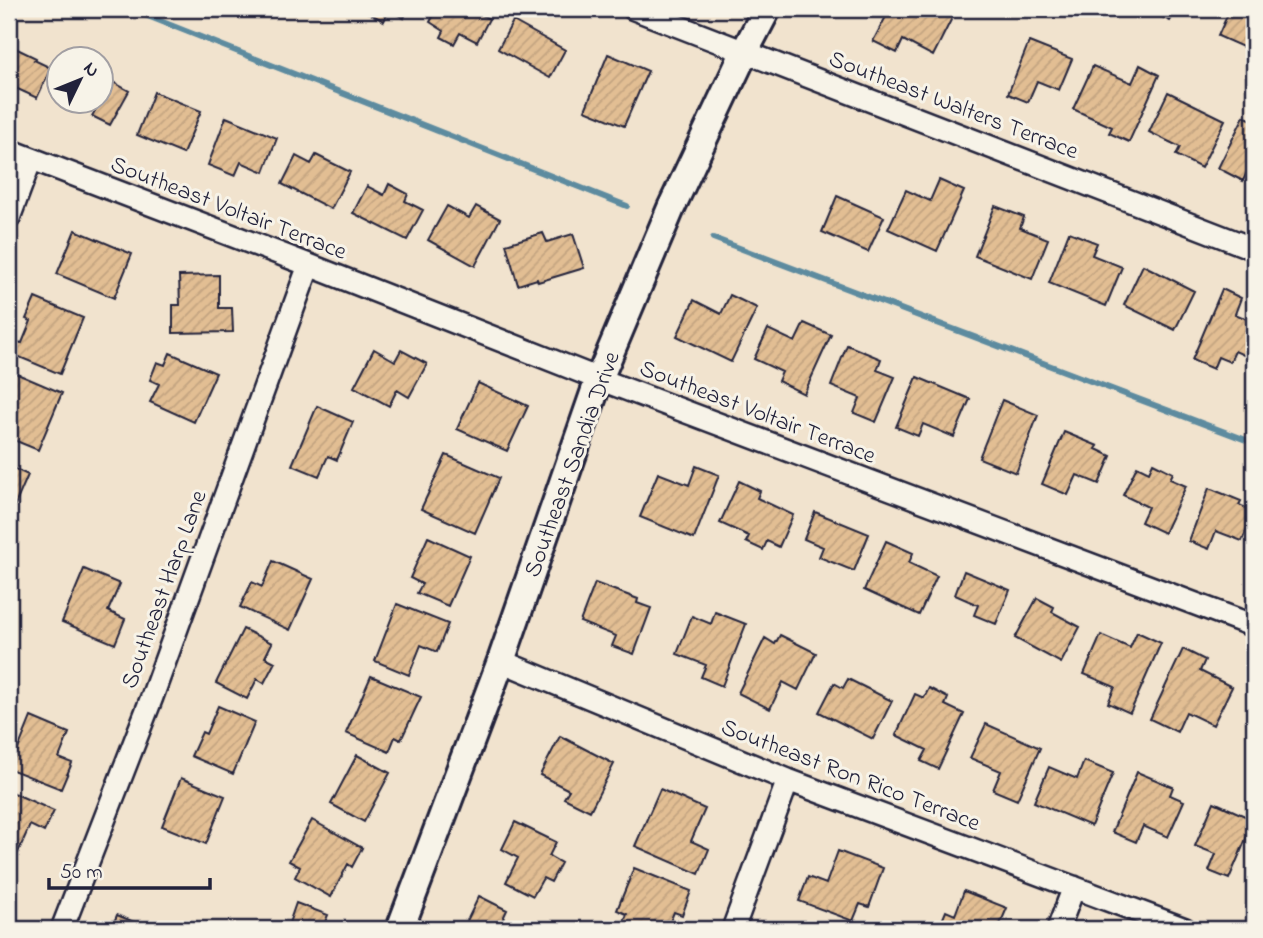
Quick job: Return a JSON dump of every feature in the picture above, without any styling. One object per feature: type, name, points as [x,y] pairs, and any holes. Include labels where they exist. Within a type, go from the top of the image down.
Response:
[{"type":"street","name":"Southeast Walters Terrace","points":[[634,9],[1254,250]]},
{"type":"street","name":"Southeast Sandia Drive","points":[[400,929],[501,661],[599,379],[671,208],[745,51],[768,9]]},
{"type":"street","name":"Southeast Voltair Terrace","points":[[9,150],[599,379],[1254,626]]},
{"type":"street","points":[[9,218],[31,159]]},
{"type":"street","name":"Southeast Harp Lane","points":[[62,929],[152,698],[309,265]]},
{"type":"street","name":"Southeast Ron Rico Terrace","points":[[501,661],[788,780],[1185,929]]},
{"type":"street","points":[[733,929],[788,780]]},
{"type":"street","points":[[1058,929],[1074,887]]},
{"type":"building","points":[[364,9],[408,9],[404,18],[389,10],[384,21]]},
{"type":"building","points":[[437,9],[471,9],[489,19],[477,42],[460,33],[454,44],[441,37],[444,31],[430,22]]},
{"type":"building","points":[[890,9],[956,10],[933,56],[903,40],[897,53],[873,41]]},
{"type":"building","points":[[1145,9],[1177,9],[1170,21]]},
{"type":"building","points":[[1230,9],[1254,9],[1254,36],[1251,34],[1245,48],[1218,36]]},
{"type":"building","points":[[513,21],[565,50],[550,78],[498,49]]},
{"type":"building","points":[[1029,42],[1072,59],[1059,90],[1037,81],[1028,102],[1008,94]]},
{"type":"building","points":[[9,45],[46,66],[46,79],[37,98],[9,85]]},
{"type":"building","points":[[608,54],[648,71],[624,126],[585,110]]},
{"type":"building","points":[[1140,65],[1159,75],[1129,142],[1109,133],[1112,127],[1073,109],[1093,66],[1132,83]]},
{"type":"building","points":[[116,84],[129,91],[116,114]]},
{"type":"building","points":[[154,92],[201,111],[183,154],[137,135]]},
{"type":"building","points":[[1168,92],[1225,120],[1201,168],[1176,155],[1180,147],[1149,132]]},
{"type":"building","points":[[92,116],[115,116],[110,125]]},
{"type":"building","points":[[1244,116],[1254,121],[1254,179],[1246,174],[1243,181],[1218,168]]},
{"type":"building","points":[[226,117],[277,138],[264,172],[241,162],[235,176],[208,165]]},
{"type":"building","points":[[316,155],[350,172],[331,209],[282,184],[296,156],[311,164]]},
{"type":"building","points":[[939,180],[964,191],[937,251],[888,229],[906,190],[930,201]]},
{"type":"building","points":[[389,184],[408,194],[405,201],[423,210],[407,240],[353,213],[367,186],[384,195]]},
{"type":"building","points":[[837,196],[884,217],[868,252],[822,232]]},
{"type":"building","points":[[447,206],[469,218],[476,206],[500,219],[475,266],[428,240]]},
{"type":"building","points":[[995,206],[1024,217],[1020,228],[1048,239],[1032,279],[975,256]]},
{"type":"building","points":[[75,230],[132,254],[114,298],[57,274]]},
{"type":"building","points":[[1069,232],[1097,243],[1092,255],[1122,267],[1106,306],[1049,283]]},
{"type":"building","points":[[543,233],[547,242],[573,234],[584,268],[518,285],[506,244]]},
{"type":"building","points":[[1143,265],[1194,291],[1175,330],[1124,305]]},
{"type":"building","points":[[219,275],[219,308],[232,308],[233,332],[173,333],[173,305],[180,305],[179,276]]},
{"type":"building","points":[[1222,289],[1241,298],[1235,314],[1254,322],[1254,343],[1248,357],[1235,351],[1230,362],[1218,357],[1213,369],[1192,360]]},
{"type":"building","points":[[730,295],[757,308],[731,362],[677,336],[694,300],[721,314]]},
{"type":"building","points":[[35,298],[83,318],[60,374],[12,354],[17,342],[22,343],[31,321],[26,319]]},
{"type":"building","points":[[804,323],[831,335],[804,394],[778,381],[782,372],[754,359],[768,329],[795,342]]},
{"type":"building","points":[[847,345],[881,359],[877,370],[895,377],[876,422],[854,413],[860,398],[831,386]]},
{"type":"building","points":[[374,349],[395,361],[401,350],[427,364],[409,397],[397,390],[389,406],[354,387]]},
{"type":"building","points":[[170,353],[216,373],[194,422],[150,402],[159,384],[150,380],[157,362],[165,365]]},
{"type":"building","points":[[15,373],[62,393],[38,450],[9,438],[9,389]]},
{"type":"building","points":[[917,377],[970,399],[954,437],[923,424],[918,436],[896,427]]},
{"type":"building","points":[[478,383],[528,406],[507,451],[457,429]]},
{"type":"building","points":[[1002,400],[1038,415],[1016,473],[979,458]]},
{"type":"building","points":[[317,406],[353,422],[337,460],[328,456],[319,476],[292,465]]},
{"type":"building","points":[[1064,432],[1098,446],[1096,449],[1111,456],[1099,484],[1077,475],[1068,495],[1042,484]]},
{"type":"building","points":[[446,455],[499,478],[475,533],[421,509]]},
{"type":"building","points":[[1153,463],[1173,473],[1170,479],[1186,486],[1164,533],[1141,522],[1148,507],[1123,495],[1137,466],[1149,472]]},
{"type":"building","points":[[9,466],[28,475],[9,519]]},
{"type":"building","points":[[696,466],[719,475],[694,539],[640,517],[658,473],[689,485]]},
{"type":"building","points":[[739,481],[760,491],[757,498],[793,515],[779,547],[767,541],[763,550],[746,542],[749,536],[720,523]]},
{"type":"building","points":[[1209,488],[1241,501],[1239,505],[1254,511],[1242,541],[1216,531],[1209,549],[1189,541]]},
{"type":"building","points":[[815,512],[869,534],[854,571],[819,557],[823,547],[804,539]]},
{"type":"building","points":[[428,537],[470,556],[448,606],[417,593],[422,584],[410,578]]},
{"type":"building","points":[[886,541],[913,553],[909,563],[937,576],[919,615],[864,590]]},
{"type":"building","points":[[273,561],[313,579],[290,630],[240,607],[252,582],[262,587]]},
{"type":"building","points":[[84,569],[120,584],[108,611],[125,619],[115,644],[62,622]]},
{"type":"building","points":[[964,571],[1010,590],[996,624],[974,615],[978,605],[955,595]]},
{"type":"building","points":[[595,583],[638,599],[637,603],[651,608],[634,654],[612,646],[616,636],[580,622]]},
{"type":"building","points":[[1037,598],[1054,607],[1052,612],[1080,627],[1061,663],[1015,638]]},
{"type":"building","points":[[397,604],[448,624],[437,652],[421,645],[409,675],[375,661]]},
{"type":"building","points":[[715,612],[746,624],[722,686],[701,677],[706,665],[677,654],[692,616],[711,624]]},
{"type":"building","points":[[243,629],[272,643],[265,657],[275,662],[264,683],[257,679],[247,699],[216,683]]},
{"type":"building","points":[[1137,632],[1161,643],[1130,713],[1108,703],[1115,687],[1084,674],[1101,635],[1130,648]]},
{"type":"building","points":[[780,635],[816,653],[798,690],[783,682],[770,709],[738,693],[765,638],[775,644]]},
{"type":"building","points":[[1183,649],[1205,660],[1200,671],[1232,687],[1213,725],[1186,712],[1177,732],[1150,719]]},
{"type":"building","points":[[371,676],[421,697],[401,740],[395,737],[389,752],[346,733]]},
{"type":"building","points":[[848,679],[892,701],[873,739],[819,712],[834,683],[843,688]]},
{"type":"building","points":[[929,688],[948,698],[945,705],[964,714],[938,769],[921,761],[927,750],[896,735],[915,694],[924,698]]},
{"type":"building","points":[[218,706],[255,722],[233,774],[191,756],[202,732],[206,734]]},
{"type":"building","points":[[31,717],[69,733],[59,758],[72,763],[61,789],[10,769]]},
{"type":"building","points":[[986,724],[1040,748],[1017,800],[993,790],[1001,771],[970,758]]},
{"type":"building","points":[[560,736],[614,764],[590,811],[564,798],[569,790],[540,775]]},
{"type":"building","points":[[357,755],[390,773],[364,822],[331,804]]},
{"type":"building","points":[[1084,761],[1113,773],[1091,826],[1034,802],[1049,767],[1077,779]]},
{"type":"building","points":[[1137,772],[1173,787],[1170,795],[1184,801],[1168,837],[1143,826],[1136,842],[1112,832]]},
{"type":"building","points":[[181,778],[225,796],[206,844],[162,826]]},
{"type":"building","points":[[660,789],[705,809],[691,841],[709,849],[699,874],[635,846]]},
{"type":"building","points":[[9,791],[54,811],[44,832],[30,825],[16,857],[9,854]]},
{"type":"building","points":[[1214,802],[1254,820],[1229,879],[1209,871],[1216,854],[1195,846]]},
{"type":"building","points":[[312,820],[362,848],[352,867],[348,864],[331,897],[295,877],[300,867],[289,861]]},
{"type":"building","points":[[515,822],[556,842],[549,856],[561,863],[551,882],[543,878],[533,896],[506,882],[518,858],[502,849]]},
{"type":"building","points":[[838,851],[883,868],[869,907],[860,904],[853,921],[799,901],[808,877],[826,884]]},
{"type":"building","points":[[634,868],[691,891],[682,915],[674,912],[667,929],[622,927],[627,914],[617,910]]},
{"type":"building","points":[[964,891],[1007,908],[998,929],[939,928],[946,911],[955,915]]},
{"type":"building","points":[[479,896],[507,910],[499,927],[504,929],[463,929]]},
{"type":"building","points":[[296,903],[328,915],[322,929],[287,929]]},
{"type":"building","points":[[117,915],[151,929],[111,929]]},
{"type":"waterway","points":[[130,9],[627,206]]},
{"type":"waterway","points":[[713,238],[1254,443]]}]
